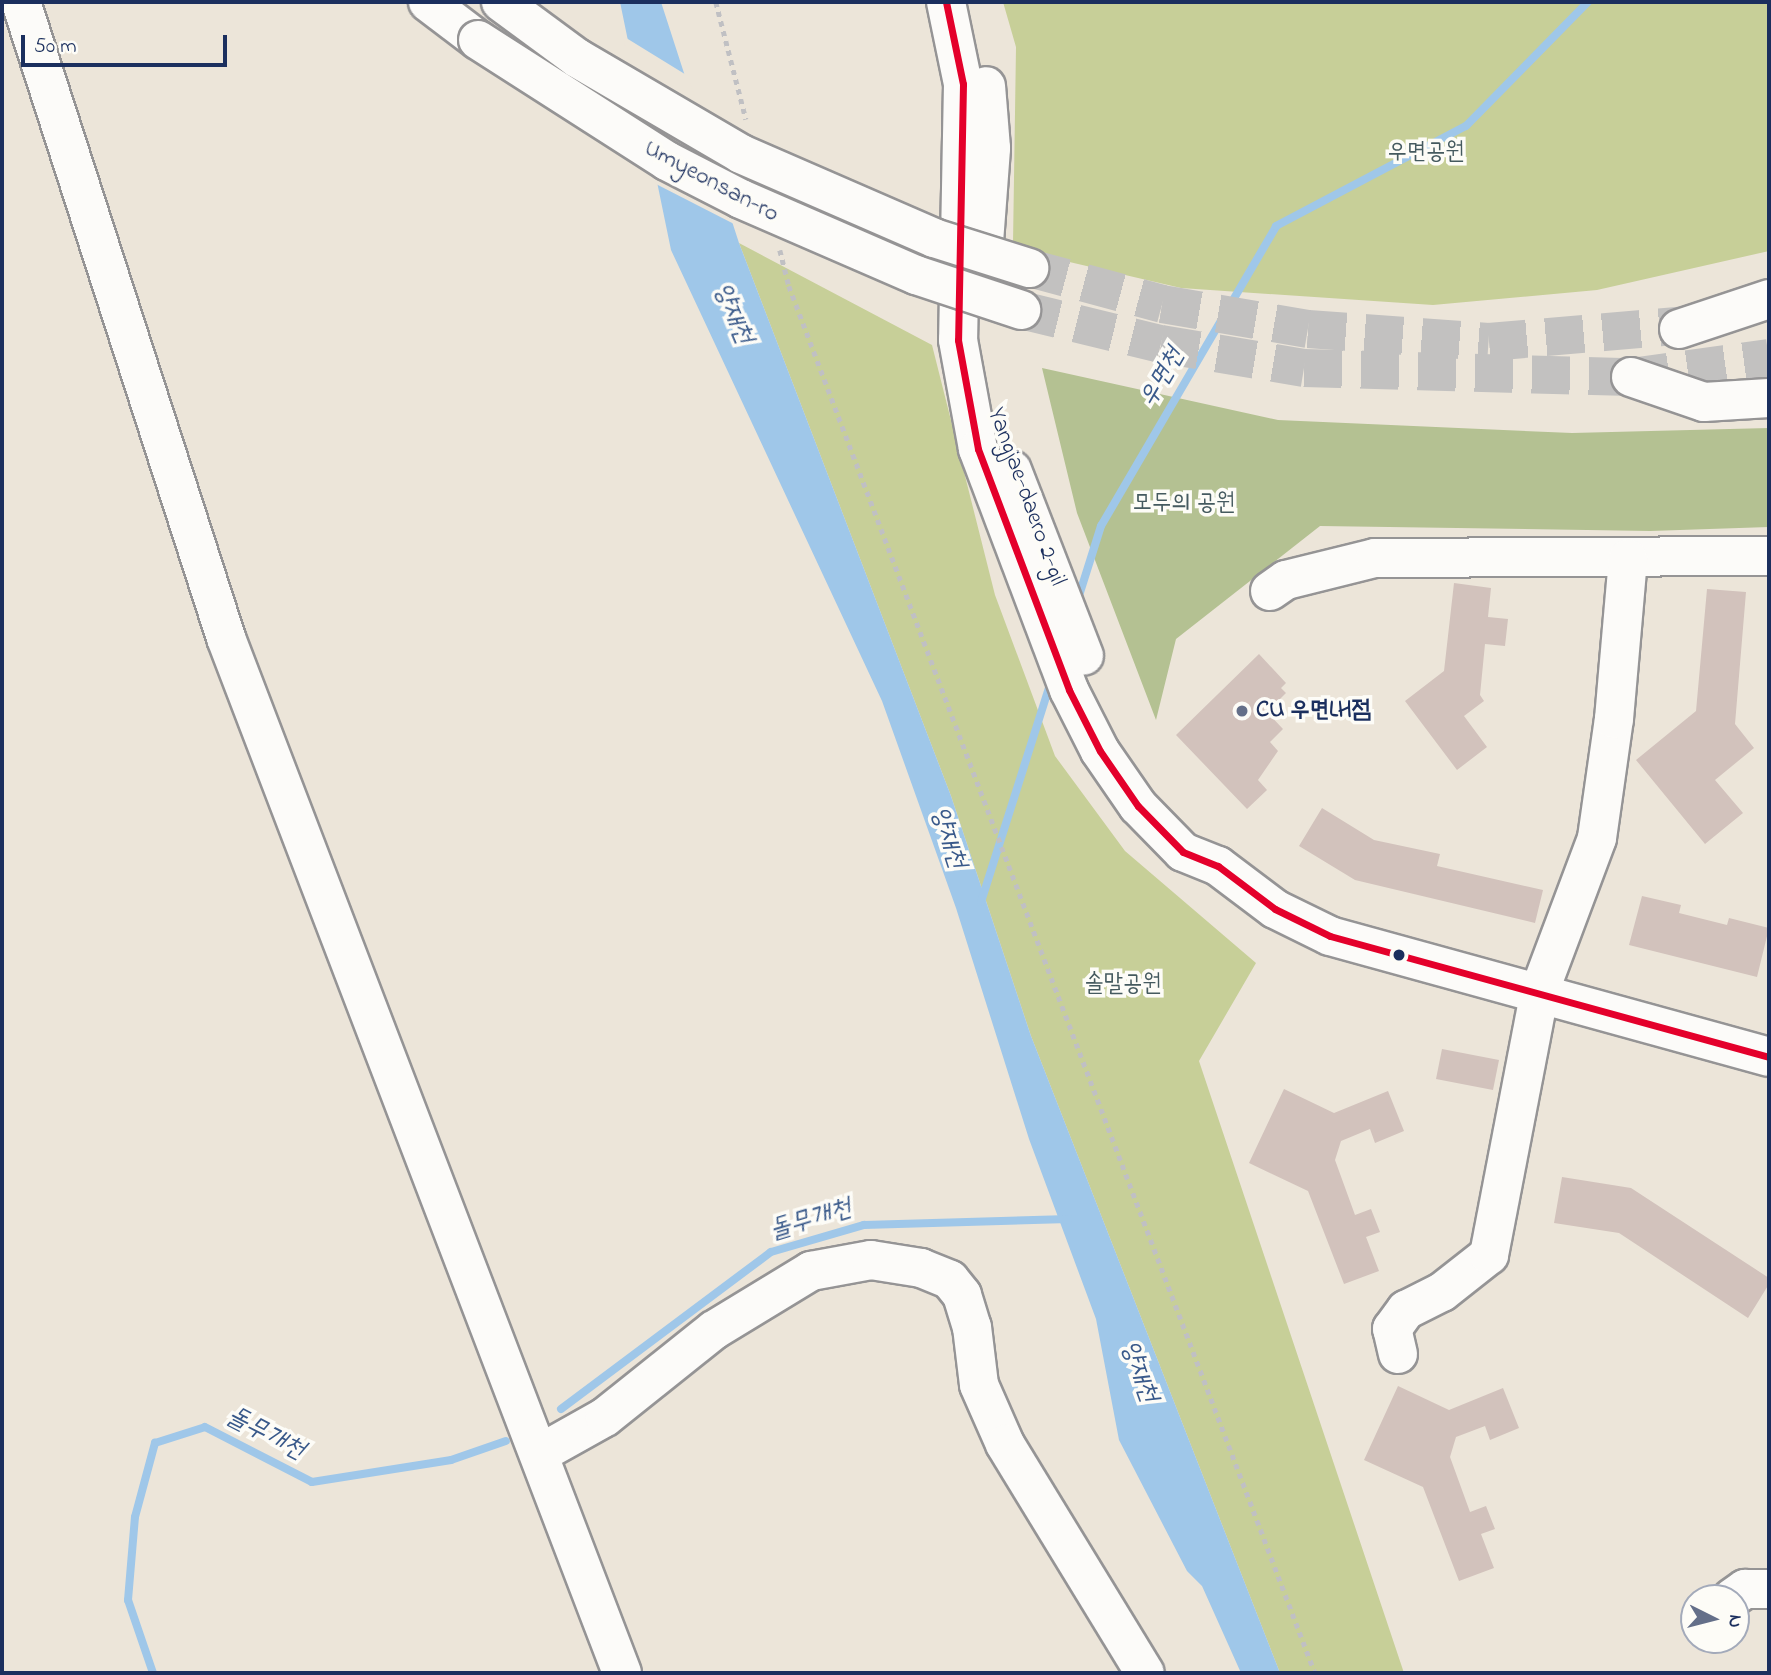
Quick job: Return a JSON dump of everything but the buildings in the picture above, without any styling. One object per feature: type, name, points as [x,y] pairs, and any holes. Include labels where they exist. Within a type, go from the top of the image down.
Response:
[{"type":"main road","points":[[21,2],[226,638],[622,1673]]},
{"type":"main road","name":"Umyeonsan-ro","points":[[428,2],[478,40],[656,155],[741,200],[916,275],[1021,310]]},
{"type":"main road","name":"Umyeonsan-ro","points":[[501,2],[577,58],[741,154],[934,238],[1029,268]]},
{"type":"main road","name":"Yangjae-daero 2-gil","points":[[946,2],[963,85],[960,353],[978,449],[1036,568]]},
{"type":"main road","name":"Yangjae-daero 2-gil","points":[[970,2],[982,47],[991,148],[981,281],[991,397],[1069,690],[1107,739],[1138,806],[1183,852],[1218,866],[1275,909],[1341,940],[1540,990],[1769,1057]]},
{"type":"main road","points":[[1678,329],[1769,299]]},
{"type":"main road","points":[[1631,377],[1704,402],[1769,398]]},
{"type":"main road","points":[[1270,592],[1286,580],[1376,558],[1628,559],[1769,556]]},
{"type":"main road","points":[[1398,1354],[1392,1329],[1406,1310],[1442,1292],[1489,1255],[1540,990],[1597,838],[1614,719],[1628,559]]},
{"type":"main road","points":[[539,1454],[605,1417],[714,1330],[811,1271],[871,1260],[920,1268],[950,1280],[962,1295],[972,1327],[979,1385],[1005,1444],[1144,1673]]},
{"type":"main road","points":[[1750,1589],[1769,1589]]},
{"type":"path","points":[[716,2],[747,123]]},
{"type":"path","points":[[779,245],[794,299],[1315,1673]]},
{"type":"green space","name":"우면공원","points":[[1003,2],[1769,2],[1769,251],[1597,290],[1433,305],[1181,288],[1048,257],[1013,243],[1016,47]]},
{"type":"green space","name":"솔말공원","points":[[739,243],[932,345],[995,595],[1055,756],[1125,851],[1256,963],[1199,1061],[1404,1673],[1280,1673],[1031,1036],[951,796]]},
{"type":"green space","name":"모두의 공원","points":[[1042,368],[1278,420],[1572,433],[1769,428],[1769,527],[1650,531],[1320,526],[1176,639],[1156,720],[1077,513]]},
{"type":"water","name":"양재천","points":[[620,2],[661,2],[739,243],[951,796],[1031,1036],[1280,1673],[1241,1673],[1202,1586],[1187,1571],[1119,1440],[1096,1319],[1029,1139],[956,908],[882,701],[671,250]]},
{"type":"pier","points":[[623,36],[688,76],[736,225],[654,183]]},
{"type":"waterway","name":"우면천","points":[[1077,602],[1101,526],[1276,226],[1466,126],[1588,2]]},
{"type":"waterway","name":"우면천","points":[[981,902],[1051,681]]},
{"type":"waterway","name":"돌무개천","points":[[561,1409],[771,1252],[864,1225],[1069,1219]]},
{"type":"waterway","name":"돌무개천","points":[[153,1673],[128,1600],[135,1517],[155,1443],[205,1427],[312,1482],[451,1460],[506,1441]]},
{"type":"tunnel","points":[[1029,268],[1162,304],[1308,329],[1489,342],[1712,323]]},
{"type":"tunnel","points":[[1021,310],[1161,344],[1304,368],[1631,377],[1769,358]]},
{"type":"transit line","points":[[946,2],[963,84],[958,340],[978,449],[1069,690],[1100,751],[1138,806],[1183,852],[1218,866],[1275,909],[1330,936],[1769,1057]]},
{"type":"place","name":"CU 우면LH점","points":[[1242,711]]}]
